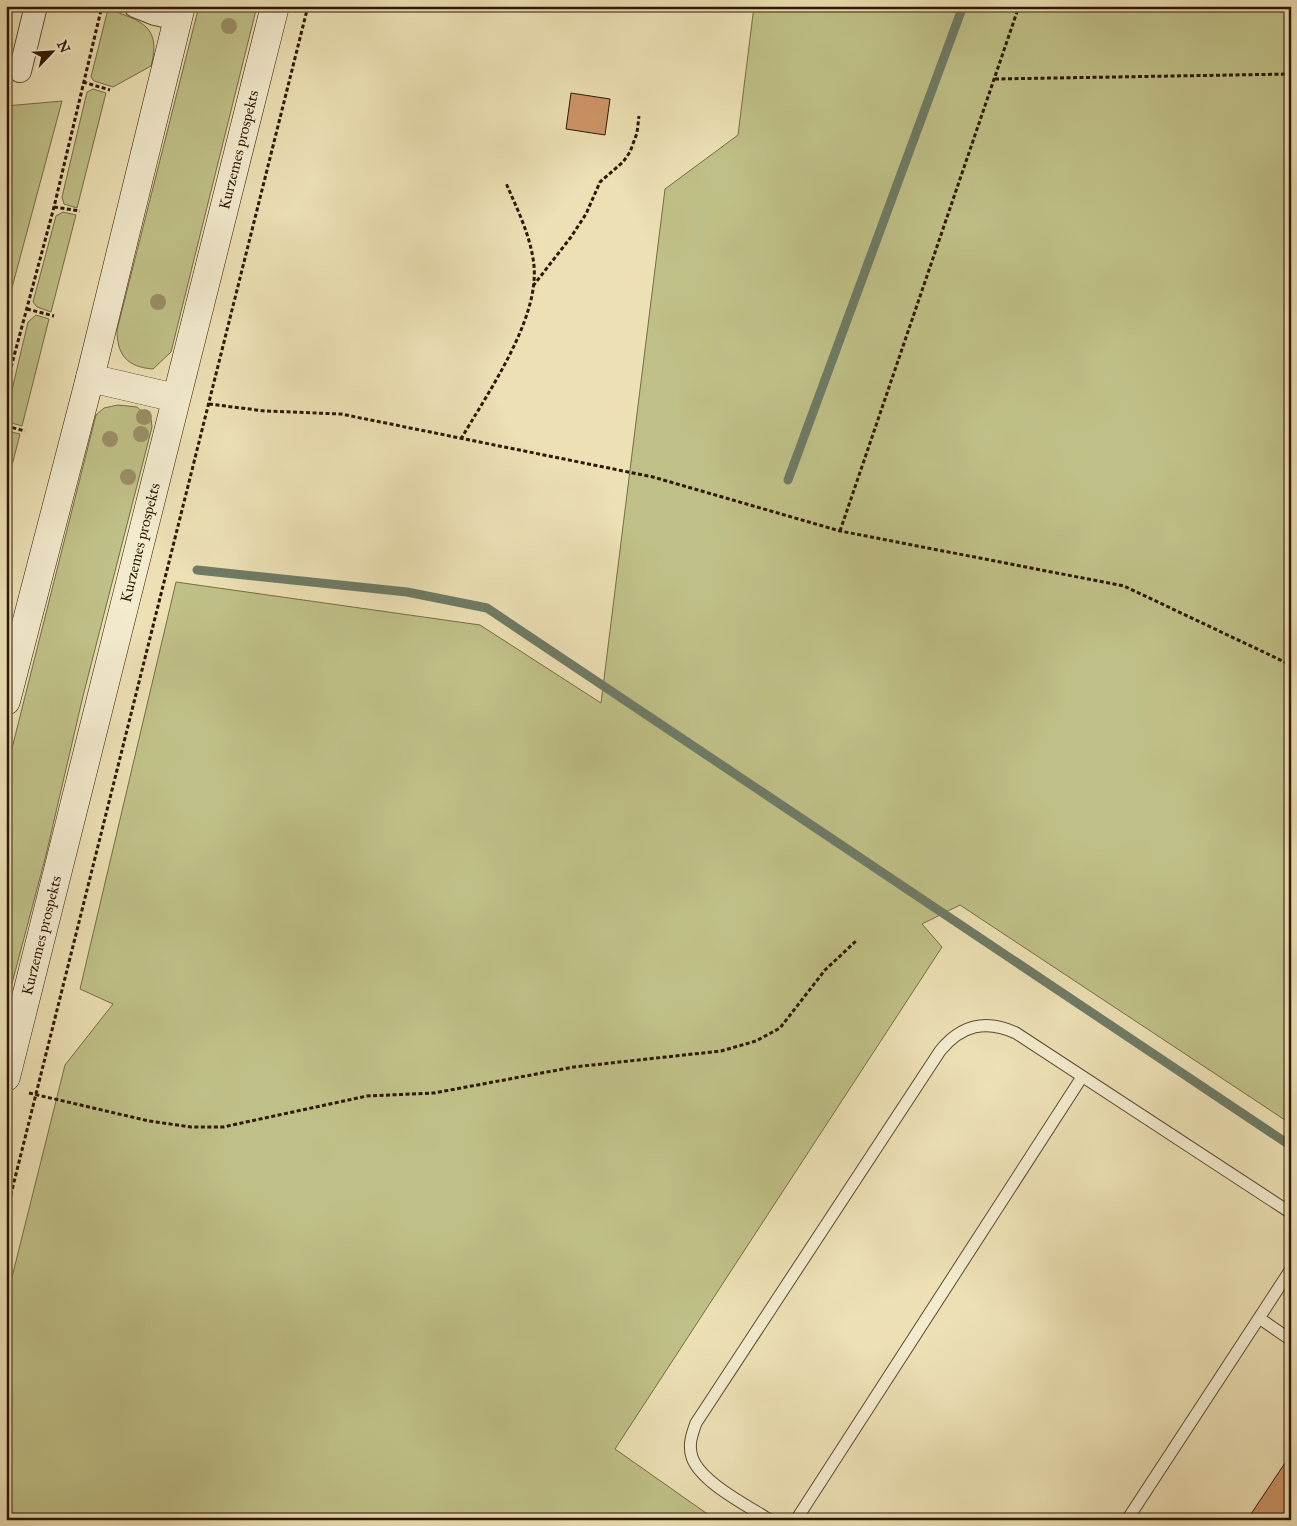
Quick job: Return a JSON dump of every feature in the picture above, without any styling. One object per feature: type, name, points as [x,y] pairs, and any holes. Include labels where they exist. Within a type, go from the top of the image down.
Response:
[{"type":"main road","name":"Kurzemes prospekts","points":[[6,1077],[275,6]]},
{"type":"main road","points":[[6,701],[82,376],[180,12]]},
{"type":"main road","points":[[82,376],[176,398]]},
{"type":"street","points":[[20,71],[36,6]]},
{"type":"street","points":[[135,6],[156,14],[180,12]]},
{"type":"lane","points":[[770,1520],[703,1475],[695,1464],[691,1452],[694,1431],[706,1406],[940,1050],[949,1040],[965,1028],[979,1025],[1000,1027],[1016,1034],[1291,1214]]},
{"type":"lane","points":[[796,1520],[1082,1077]]},
{"type":"lane","points":[[1127,1520],[1291,1269]]},
{"type":"lane","points":[[1259,1318],[1291,1340]]},
{"type":"path","points":[[6,386],[54,207],[102,6]]},
{"type":"path","points":[[6,1214],[308,6]]},
{"type":"path","points":[[840,530],[1019,6]]},
{"type":"path","points":[[995,79],[1291,74]]},
{"type":"path","points":[[84,82],[110,90]]},
{"type":"path","points":[[533,286],[571,238],[586,214],[600,182],[623,162],[630,152],[637,133],[639,116]]},
{"type":"path","points":[[460,439],[513,347],[533,286],[534,266],[530,244],[506,183]]},
{"type":"path","points":[[54,207],[80,211]]},
{"type":"path","points":[[27,309],[54,316]]},
{"type":"path","points":[[176,398],[265,411],[342,414],[653,477],[840,530],[1124,586],[1291,665]]},
{"type":"path","points":[[6,426],[25,431]]},
{"type":"path","points":[[36,1095],[149,1121],[191,1126],[223,1127],[367,1096],[434,1092],[574,1067],[721,1051],[756,1041],[780,1028],[825,970],[856,941]]},
{"type":"green space","points":[[199,6],[257,6],[171,352],[153,369],[144,368],[136,366],[125,358],[117,339],[117,330]]},
{"type":"green space","points":[[754,6],[1291,6],[1291,1124],[960,905],[922,924],[942,947],[615,1449],[716,1520],[6,1520],[6,1301],[65,1065],[113,1004],[80,989],[176,582],[480,625],[601,703],[665,189],[738,135]]},
{"type":"green space","points":[[108,9],[130,17],[146,27],[154,42],[151,66],[113,87],[94,81],[91,77]]},
{"type":"green space","points":[[93,89],[106,93],[77,208],[64,204],[62,197],[87,92]]},
{"type":"green space","points":[[62,101],[6,310],[6,106]]},
{"type":"green space","points":[[63,212],[76,215],[51,312],[37,307],[33,302],[56,216]]},
{"type":"green space","points":[[36,315],[49,319],[22,426],[8,422],[6,415],[28,322]]},
{"type":"green space","points":[[118,405],[137,407],[151,419],[152,427],[83,696],[46,855],[6,1006],[6,772],[96,415],[104,408]]},
{"type":"green space","points":[[6,432],[20,434],[6,489]]},
{"type":"building","points":[[571,93],[610,99],[605,135],[566,129]]},
{"type":"building","points":[[1291,1454],[1291,1520],[1247,1520]]},
{"type":"waterway","points":[[788,480],[963,6]]},
{"type":"waterway","points":[[197,570],[407,592],[487,608],[1291,1146]]}]
